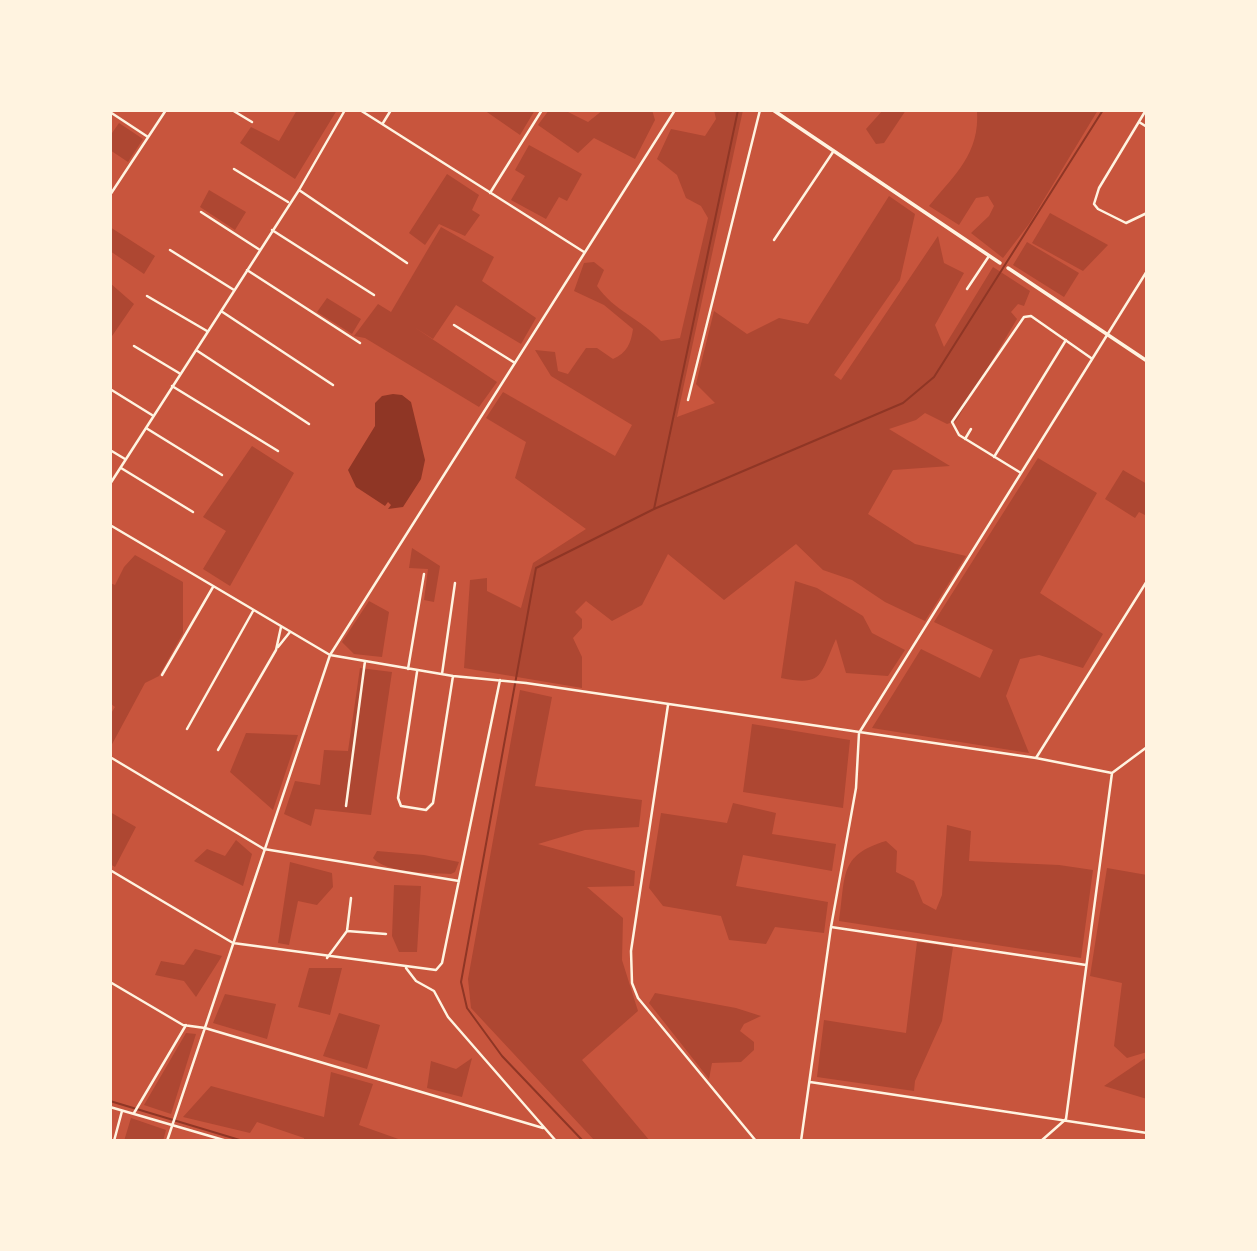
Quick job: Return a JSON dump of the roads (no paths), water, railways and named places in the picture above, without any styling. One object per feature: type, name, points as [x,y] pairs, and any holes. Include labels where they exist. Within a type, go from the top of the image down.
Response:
[{"type":"main road","points":[[773,110],[1000,263]]},
{"type":"main road","points":[[1008,268],[1147,361]]},
{"type":"street","points":[[110,195],[166,110]]},
{"type":"street","points":[[232,110],[253,122]]},
{"type":"street","points":[[110,484],[299,190],[345,110]]},
{"type":"street","points":[[360,110],[584,252]]},
{"type":"street","points":[[383,123],[391,110]]},
{"type":"street","points":[[490,193],[542,110]]},
{"type":"street","points":[[167,1141],[330,655],[676,110]]},
{"type":"street","points":[[688,400],[760,110]]},
{"type":"street","points":[[1146,110],[1099,188],[1094,204],[1098,209],[1126,223],[1147,213]]},
{"type":"street","points":[[110,112],[149,137]]},
{"type":"street","points":[[1139,122],[1147,127]]},
{"type":"street","points":[[774,240],[833,152]]},
{"type":"street","points":[[234,169],[289,202]]},
{"type":"street","points":[[299,190],[407,263]]},
{"type":"street","points":[[201,212],[260,250]]},
{"type":"street","points":[[272,230],[374,295]]},
{"type":"street","points":[[170,250],[234,290]]},
{"type":"street","points":[[967,289],[989,256]]},
{"type":"street","points":[[247,270],[360,343]]},
{"type":"street","points":[[801,1141],[831,927],[856,788],[859,733],[1147,271]]},
{"type":"street","points":[[147,296],[207,331]]},
{"type":"street","points":[[221,311],[333,385]]},
{"type":"street","points":[[1021,473],[954,431],[952,422],[1024,317],[1031,316],[1091,358]]},
{"type":"street","points":[[454,325],[515,363]]},
{"type":"street","points":[[994,457],[1066,340]]},
{"type":"street","points":[[134,346],[180,374]]},
{"type":"street","points":[[196,350],[309,424]]},
{"type":"street","points":[[172,386],[278,451]]},
{"type":"street","points":[[110,389],[154,415]]},
{"type":"street","points":[[146,428],[222,475]]},
{"type":"street","points":[[965,439],[971,429]]},
{"type":"street","points":[[110,450],[126,460]]},
{"type":"street","points":[[121,468],[193,512]]},
{"type":"street","points":[[110,525],[330,655],[453,676],[526,683],[1036,758],[1112,773]]},
{"type":"street","points":[[408,669],[424,574]]},
{"type":"street","points":[[1036,758],[1147,581]]},
{"type":"street","points":[[442,674],[455,583]]},
{"type":"street","points":[[162,675],[213,587]]},
{"type":"street","points":[[187,729],[253,611]]},
{"type":"street","points":[[276,650],[281,627]]},
{"type":"street","points":[[218,750],[276,650],[290,632]]},
{"type":"street","points":[[346,806],[365,661]]},
{"type":"street","points":[[418,670],[398,798],[401,806],[426,810],[432,807],[453,676]]},
{"type":"street","points":[[110,870],[233,943],[433,971],[442,964],[500,680]]},
{"type":"street","points":[[668,705],[631,951],[632,983],[648,1012],[756,1141]]},
{"type":"street","points":[[1041,1141],[1066,1119],[1112,773],[1147,747]]},
{"type":"street","points":[[110,757],[264,849],[459,881]]},
{"type":"street","points":[[327,958],[347,931],[351,898]]},
{"type":"street","points":[[831,927],[1086,965]]},
{"type":"street","points":[[347,931],[386,933]]},
{"type":"street","points":[[406,968],[416,981],[434,991],[448,1017],[556,1141]]},
{"type":"street","points":[[110,982],[186,1025],[205,1028],[543,1128]]},
{"type":"street","points":[[135,1111],[186,1025]]},
{"type":"street","points":[[810,1082],[1147,1133]]},
{"type":"street","points":[[110,1107],[173,1122],[227,1141]]},
{"type":"street","points":[[114,1141],[122,1111]]},
{"type":"waterway","points":[[654,509],[738,110]]},
{"type":"waterway","points":[[583,1141],[502,1056],[467,1008],[461,982],[536,568],[654,509],[903,403],[934,377],[1103,110]]},
{"type":"waterway","points":[[110,1101],[243,1141]]}]
